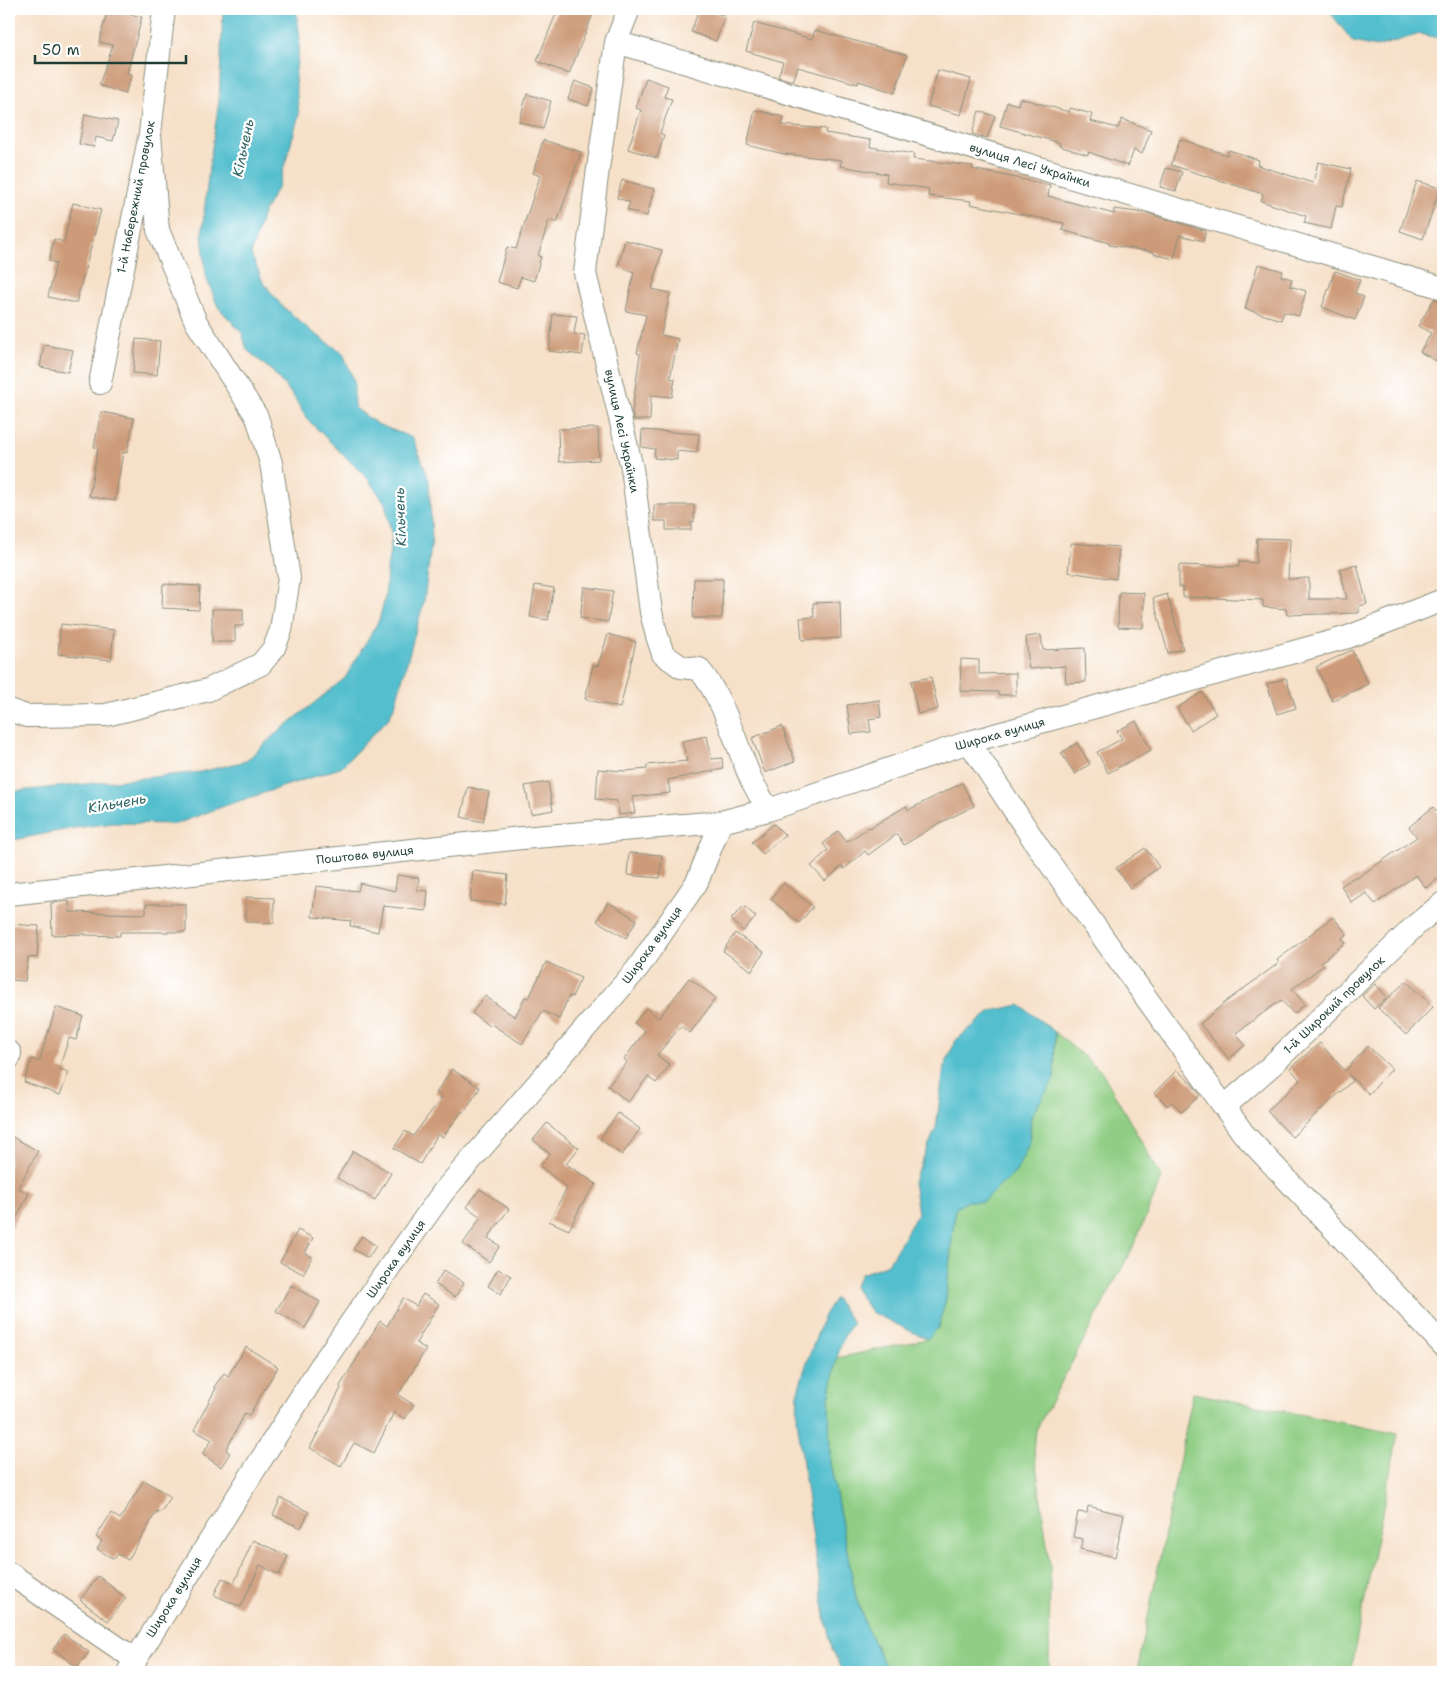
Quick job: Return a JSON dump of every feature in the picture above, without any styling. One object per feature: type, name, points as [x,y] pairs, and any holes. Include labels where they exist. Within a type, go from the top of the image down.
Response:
[{"type":"street","name":"1-й Набережний провулок","points":[[100,383],[150,134],[164,9]]},
{"type":"street","name":"вулиця Лесі Українки","points":[[629,9],[616,42],[585,273],[632,468],[651,612],[663,654],[681,667],[699,669],[711,683],[740,747],[751,778],[768,810]]},
{"type":"street","name":"вулиця Лесі Українки","points":[[616,42],[1443,288]]},
{"type":"street","points":[[9,710],[26,716],[106,714],[208,690],[261,664],[274,648],[281,630],[290,578],[271,463],[257,417],[196,322],[158,230],[150,134]]},
{"type":"street","name":"Широка вулиця","points":[[132,1666],[238,1494],[322,1364],[444,1191],[637,969],[697,882],[721,822],[768,810],[969,742],[1348,637],[1443,600]]},
{"type":"street","points":[[969,742],[1042,851],[1244,1134],[1443,1345]]},
{"type":"street","name":"Поштова вулиця","points":[[9,894],[522,838],[721,822]]},
{"type":"street","name":"1-й Широкий провулок","points":[[1225,1106],[1271,1066],[1417,924],[1443,903]]},
{"type":"street","points":[[9,1573],[132,1666]]},
{"type":"green space","points":[[1055,1032],[1102,1072],[1162,1178],[1132,1249],[1036,1430],[1034,1451],[1050,1566],[1049,1672],[888,1672],[867,1629],[856,1597],[830,1463],[829,1398],[837,1358],[927,1339],[938,1328],[946,1299],[955,1209],[967,1201],[982,1201],[1029,1144],[1031,1116],[1054,1078]]},
{"type":"green space","points":[[1193,1393],[1398,1434],[1350,1672],[1137,1672]]},
{"type":"water","name":"Кільчень","points":[[223,9],[296,9],[300,38],[295,77],[299,115],[279,185],[263,213],[251,254],[263,282],[281,305],[311,331],[343,353],[354,381],[354,407],[377,424],[413,438],[429,480],[432,539],[424,601],[396,702],[389,718],[340,768],[227,805],[176,824],[114,823],[74,828],[9,841],[9,792],[200,772],[246,761],[273,736],[345,678],[379,620],[385,598],[392,537],[385,503],[368,479],[306,418],[294,397],[273,372],[247,350],[242,333],[218,307],[206,277],[202,233],[219,101]]},
{"type":"water","points":[[1098,9],[1254,9],[1126,14]]},
{"type":"water","points":[[1281,9],[1443,9],[1443,39],[1420,34],[1376,47],[1353,42],[1329,11]]},
{"type":"water","points":[[1020,1005],[1055,1032],[1054,1079],[1031,1116],[1029,1144],[1016,1172],[982,1202],[967,1201],[955,1209],[946,1299],[938,1328],[927,1339],[871,1312],[854,1287],[861,1274],[888,1264],[918,1213],[913,1182],[936,1128],[944,1067],[956,1040],[991,1011]]},
{"type":"water","points":[[835,1298],[853,1323],[844,1336],[837,1358],[829,1398],[830,1463],[856,1597],[867,1629],[888,1672],[842,1672],[832,1648],[826,1622],[815,1553],[797,1419],[798,1391],[824,1315]]},
{"type":"building","points":[[108,9],[142,17],[127,73],[132,74],[125,94],[99,85],[113,45],[99,42]]},
{"type":"building","points":[[558,9],[595,9],[569,74],[537,61]]},
{"type":"building","points":[[699,9],[705,9],[725,16],[716,41],[691,32]]},
{"type":"building","points":[[754,23],[812,39],[815,30],[907,55],[895,93],[859,81],[858,84],[798,67],[793,81],[778,77],[783,62],[746,51]]},
{"type":"building","points":[[938,70],[971,79],[961,115],[928,106]]},
{"type":"building","points":[[646,78],[668,86],[664,97],[672,99],[660,133],[664,135],[657,158],[628,149],[641,110],[636,108]]},
{"type":"building","points":[[575,81],[594,88],[588,106],[568,99]]},
{"type":"building","points":[[527,94],[551,101],[543,129],[519,122]]},
{"type":"building","points":[[1020,98],[1069,112],[1070,108],[1092,114],[1090,121],[1118,128],[1122,119],[1151,130],[1142,154],[1134,150],[1128,166],[1088,152],[1088,155],[1059,146],[1060,143],[1000,126],[1007,102],[1018,105]]},
{"type":"building","points":[[755,110],[784,117],[782,125],[826,129],[825,133],[871,140],[870,147],[914,154],[913,159],[973,166],[972,169],[1050,185],[1048,196],[1114,214],[1114,209],[1146,213],[1206,231],[1203,241],[1180,235],[1174,259],[1154,254],[1154,252],[1109,245],[1109,243],[1062,230],[1064,223],[970,204],[971,201],[928,196],[929,189],[886,182],[887,174],[840,166],[842,160],[784,154],[747,145]]},
{"type":"building","points":[[979,111],[995,116],[987,138],[972,134]]},
{"type":"building","points":[[85,114],[118,121],[113,141],[96,137],[94,147],[79,144]]},
{"type":"building","points":[[1180,139],[1227,155],[1229,150],[1259,160],[1257,165],[1313,183],[1318,162],[1351,169],[1342,207],[1336,206],[1331,229],[1304,223],[1306,216],[1261,201],[1263,194],[1171,165]]},
{"type":"building","points":[[543,140],[581,152],[557,223],[549,220],[538,256],[541,257],[534,281],[521,277],[517,288],[497,282],[507,247],[516,249],[540,176],[533,173]]},
{"type":"building","points":[[1166,168],[1182,172],[1176,191],[1160,187]]},
{"type":"building","points":[[622,180],[654,189],[647,216],[627,210],[630,202],[617,198]]},
{"type":"building","points":[[1417,181],[1440,188],[1423,239],[1400,231]]},
{"type":"building","points":[[73,203],[101,210],[76,303],[48,297],[56,263],[49,261],[54,239],[64,242]]},
{"type":"building","points":[[625,240],[662,250],[652,289],[670,293],[661,335],[678,339],[670,378],[675,379],[672,397],[651,395],[650,420],[634,420],[632,412],[640,354],[637,353],[646,315],[626,311],[634,272],[618,267]]},
{"type":"building","points":[[1258,264],[1283,271],[1281,276],[1292,279],[1290,286],[1306,291],[1299,316],[1284,312],[1281,320],[1245,309]]},
{"type":"building","points":[[1335,271],[1360,280],[1355,293],[1364,297],[1355,320],[1322,307]]},
{"type":"building","points":[[1434,299],[1443,301],[1443,353],[1438,362],[1420,352],[1431,333],[1418,326]]},
{"type":"building","points":[[553,314],[577,316],[574,334],[585,335],[582,355],[549,351]]},
{"type":"building","points":[[136,339],[160,341],[157,375],[133,373]]},
{"type":"building","points":[[44,345],[73,350],[68,372],[40,367]]},
{"type":"building","points":[[101,412],[134,418],[127,453],[123,452],[115,501],[89,496],[98,448],[94,447]]},
{"type":"building","points":[[598,428],[599,460],[559,462],[558,429]]},
{"type":"building","points":[[642,430],[699,434],[697,453],[677,451],[677,460],[654,458],[655,449],[641,447]]},
{"type":"building","points":[[654,505],[694,505],[694,522],[691,522],[691,530],[666,530],[666,521],[654,521]]},
{"type":"building","points":[[1257,538],[1290,539],[1288,579],[1309,578],[1309,599],[1347,599],[1340,569],[1357,565],[1367,604],[1359,606],[1359,613],[1287,615],[1286,609],[1263,607],[1263,600],[1183,597],[1183,587],[1179,587],[1179,565],[1239,567],[1239,562],[1256,563]]},
{"type":"building","points":[[1071,543],[1119,547],[1116,579],[1068,572]]},
{"type":"building","points":[[694,579],[723,579],[722,618],[693,618]]},
{"type":"building","points":[[163,584],[200,586],[199,610],[162,608]]},
{"type":"building","points":[[535,585],[554,588],[548,620],[530,617]]},
{"type":"building","points":[[584,587],[613,591],[608,622],[580,618]]},
{"type":"building","points":[[1119,592],[1144,593],[1143,628],[1118,627]]},
{"type":"building","points":[[1167,594],[1183,649],[1168,653],[1153,598]]},
{"type":"building","points":[[840,602],[841,638],[802,640],[800,618],[814,617],[813,603]]},
{"type":"building","points":[[212,609],[243,609],[243,626],[235,626],[235,642],[212,642]]},
{"type":"building","points":[[61,624],[114,630],[111,660],[58,654]]},
{"type":"building","points":[[608,634],[636,642],[620,708],[585,699],[593,665],[598,666]]},
{"type":"building","points":[[1041,635],[1043,650],[1085,648],[1086,682],[1066,683],[1065,666],[1029,669],[1026,637]]},
{"type":"building","points":[[1352,650],[1368,684],[1332,701],[1316,667]]},
{"type":"building","points":[[961,659],[979,660],[979,674],[1016,673],[1016,695],[998,695],[998,692],[960,691]]},
{"type":"building","points":[[931,677],[938,709],[918,714],[911,681]]},
{"type":"building","points":[[1286,678],[1296,708],[1277,714],[1267,684]]},
{"type":"building","points":[[1202,692],[1216,714],[1191,730],[1177,708]]},
{"type":"building","points":[[879,700],[881,717],[869,719],[871,732],[851,734],[847,705]]},
{"type":"building","points":[[1136,721],[1151,750],[1108,773],[1097,752],[1122,739],[1117,731]]},
{"type":"building","points":[[782,726],[795,761],[765,773],[752,738]]},
{"type":"building","points":[[707,736],[712,759],[722,758],[723,769],[668,780],[670,793],[632,797],[635,813],[619,815],[617,801],[596,799],[598,769],[625,771],[647,769],[647,765],[687,761],[682,741]]},
{"type":"building","points":[[1077,743],[1090,764],[1075,774],[1061,753]]},
{"type":"building","points":[[548,782],[553,810],[531,814],[525,786]]},
{"type":"building","points":[[962,783],[974,806],[936,825],[904,845],[897,834],[868,855],[865,851],[844,869],[842,866],[825,881],[811,866],[828,850],[823,844],[838,831],[847,842],[906,806],[908,810]]},
{"type":"building","points":[[468,787],[489,792],[483,822],[461,817]]},
{"type":"building","points":[[1433,807],[1443,819],[1443,875],[1426,888],[1416,875],[1375,904],[1366,893],[1352,903],[1341,886],[1356,876],[1357,878],[1417,837],[1409,827]]},
{"type":"building","points":[[774,824],[785,835],[763,854],[752,842]]},
{"type":"building","points":[[1145,848],[1159,867],[1130,888],[1116,868]]},
{"type":"building","points":[[629,853],[662,855],[660,878],[627,875]]},
{"type":"building","points":[[473,871],[508,875],[505,904],[470,901]]},
{"type":"building","points":[[397,875],[419,878],[417,890],[428,891],[426,911],[383,906],[378,932],[350,926],[351,921],[312,917],[316,886],[358,891],[360,883],[395,891]]},
{"type":"building","points":[[784,883],[813,907],[799,923],[771,899]]},
{"type":"building","points":[[246,897],[274,898],[274,923],[246,922]]},
{"type":"building","points":[[69,901],[70,912],[146,914],[146,904],[186,904],[186,932],[120,932],[120,936],[52,935],[51,903]]},
{"type":"building","points":[[608,902],[637,920],[626,938],[597,921]]},
{"type":"building","points":[[744,906],[756,917],[743,931],[731,919]]},
{"type":"building","points":[[1333,917],[1347,934],[1342,938],[1345,943],[1321,962],[1324,965],[1292,989],[1305,1004],[1294,1014],[1281,1000],[1236,1033],[1245,1045],[1229,1059],[1200,1024],[1228,1000],[1279,963],[1277,960]]},
{"type":"building","points":[[9,924],[39,926],[37,958],[28,957],[25,981],[9,980]]},
{"type":"building","points":[[735,933],[764,952],[752,971],[723,951]]},
{"type":"building","points":[[546,962],[581,978],[572,997],[569,996],[559,1019],[543,1011],[522,1044],[491,1024],[489,1026],[472,1013],[485,996],[515,1017],[525,997],[529,998]]},
{"type":"building","points":[[689,978],[716,998],[690,1033],[681,1026],[657,1055],[670,1065],[656,1083],[648,1077],[628,1102],[608,1086],[627,1062],[624,1059],[645,1031],[634,1023],[646,1008],[659,1018]]},
{"type":"building","points":[[1406,981],[1433,1007],[1406,1035],[1378,1008]]},
{"type":"building","points":[[1375,984],[1387,997],[1374,1009],[1362,996]]},
{"type":"building","points":[[56,1007],[83,1016],[76,1040],[69,1038],[59,1069],[69,1072],[60,1095],[24,1082],[32,1059],[39,1062]]},
{"type":"building","points":[[1320,1043],[1345,1071],[1368,1046],[1392,1069],[1369,1094],[1348,1074],[1353,1080],[1292,1137],[1267,1111],[1300,1080],[1290,1068]]},
{"type":"building","points":[[452,1069],[480,1088],[464,1112],[462,1111],[443,1137],[438,1134],[420,1164],[394,1148],[405,1131],[413,1136],[442,1097],[436,1093]]},
{"type":"building","points":[[1177,1070],[1192,1084],[1200,1095],[1182,1112],[1172,1102],[1168,1106],[1154,1093]]},
{"type":"building","points":[[618,1113],[640,1129],[622,1155],[600,1139]]},
{"type":"building","points":[[547,1123],[579,1148],[566,1164],[596,1184],[582,1204],[569,1230],[549,1221],[567,1188],[540,1166],[550,1154],[533,1140]]},
{"type":"building","points":[[9,1135],[38,1151],[18,1188],[29,1193],[9,1233]]},
{"type":"building","points":[[353,1151],[391,1173],[375,1200],[337,1178]]},
{"type":"building","points":[[480,1189],[509,1209],[488,1238],[500,1246],[489,1262],[463,1244],[481,1217],[467,1207]]},
{"type":"building","points":[[298,1230],[313,1238],[305,1253],[312,1257],[303,1274],[280,1262]]},
{"type":"building","points":[[362,1236],[376,1246],[368,1258],[353,1249]]},
{"type":"building","points":[[498,1269],[511,1276],[501,1294],[488,1286]]},
{"type":"building","points":[[444,1270],[464,1283],[455,1297],[435,1284]]},
{"type":"building","points":[[291,1285],[320,1302],[305,1328],[276,1311]]},
{"type":"building","points":[[423,1294],[439,1304],[416,1343],[426,1349],[398,1395],[414,1405],[405,1419],[394,1412],[374,1453],[354,1443],[341,1466],[310,1448],[341,1388],[340,1386],[380,1321],[387,1326],[403,1298],[416,1306]]},
{"type":"building","points":[[246,1347],[278,1367],[249,1415],[245,1413],[226,1450],[230,1453],[221,1467],[202,1454],[212,1440],[194,1430],[216,1388],[214,1387],[224,1373],[228,1376]]},
{"type":"building","points":[[144,1480],[171,1497],[160,1513],[157,1511],[128,1560],[118,1554],[114,1559],[97,1549],[102,1541],[96,1537],[111,1513],[120,1519]]},
{"type":"building","points":[[281,1498],[309,1512],[301,1528],[273,1515]]},
{"type":"building","points":[[1088,1506],[1124,1515],[1115,1557],[1080,1549],[1083,1539],[1073,1537],[1078,1512],[1087,1513]]},
{"type":"building","points":[[253,1540],[288,1556],[279,1575],[260,1565],[241,1607],[214,1595],[222,1578],[234,1583]]},
{"type":"building","points":[[98,1576],[126,1598],[108,1621],[80,1600]]},
{"type":"building","points":[[64,1634],[89,1652],[77,1667],[53,1649]]}]
